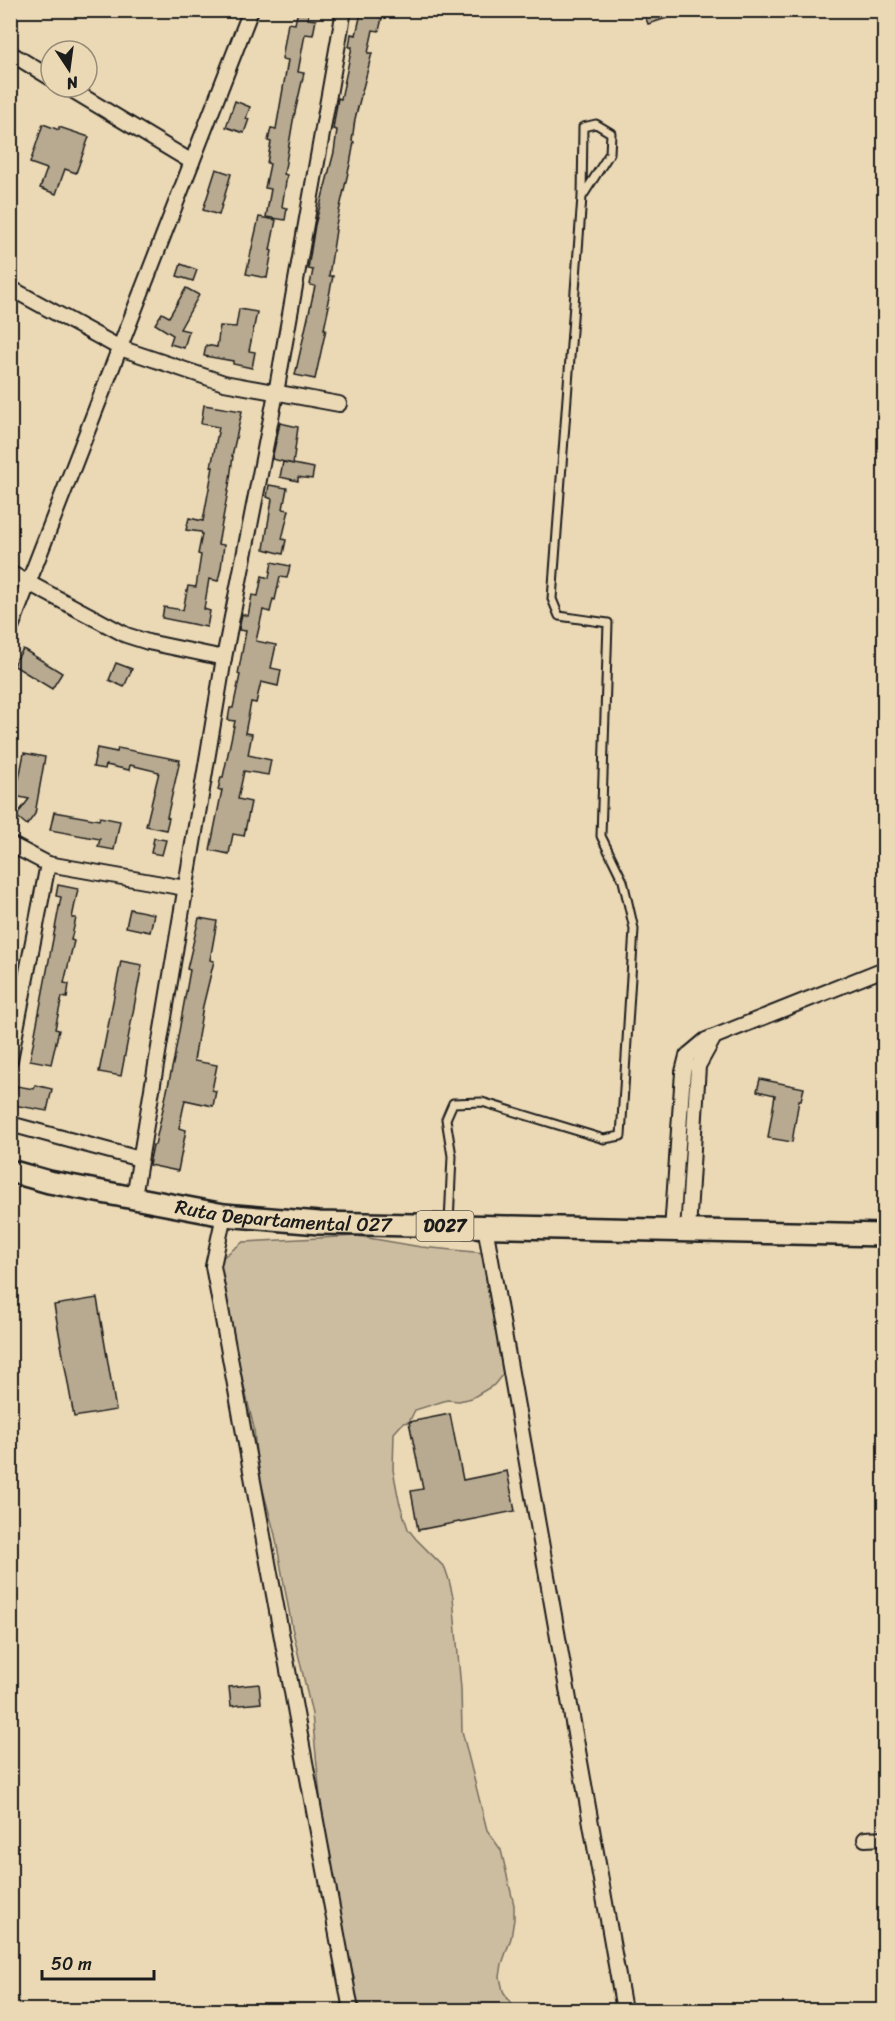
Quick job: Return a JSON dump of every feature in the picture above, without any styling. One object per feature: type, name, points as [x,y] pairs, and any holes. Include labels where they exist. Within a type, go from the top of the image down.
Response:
[{"type":"main road","name":"Ruta Departamental 027","points":[[10,1171],[49,1182],[224,1215],[319,1223],[885,1235]]},
{"type":"street","points":[[10,630],[251,10]]},
{"type":"street","points":[[134,1197],[224,658],[276,393],[344,10]]},
{"type":"street","points":[[10,53],[39,71]]},
{"type":"street","points":[[86,99],[192,162]]},
{"type":"street","points":[[10,288],[120,348],[224,383],[339,404]]},
{"type":"street","points":[[10,573],[126,635],[224,658]]},
{"type":"street","points":[[10,844],[48,864],[185,888]]},
{"type":"street","points":[[10,1060],[48,864]]},
{"type":"street","points":[[680,1231],[698,1066],[714,1037],[885,969]]},
{"type":"street","points":[[10,1124],[140,1158]]},
{"type":"street","points":[[224,1215],[213,1266],[351,2010]]},
{"type":"street","points":[[485,1226],[624,2010]]},
{"type":"street","points":[[865,1839],[885,1838]]},
{"type":"lane","points":[[449,1226],[452,1156],[446,1119],[453,1103],[482,1102],[604,1139],[621,1136],[634,928],[623,881],[601,836],[608,623],[560,616],[552,599],[582,197],[583,127],[596,124],[610,134],[610,153],[582,197]]},
{"type":"shaded area","points":[[357,1236],[421,1247],[485,1253],[501,1285],[512,1339],[511,1364],[494,1385],[472,1398],[459,1401],[447,1400],[415,1410],[409,1422],[403,1423],[394,1433],[393,1470],[399,1501],[408,1529],[445,1568],[453,1597],[461,1689],[462,1731],[487,1830],[501,1850],[514,1905],[511,1938],[500,1977],[503,1991],[515,2010],[356,2010],[350,1959],[331,1910],[312,1714],[292,1627],[275,1535],[257,1468],[254,1428],[238,1361],[225,1322],[219,1270],[222,1258],[243,1242]]},
{"type":"building","points":[[298,10],[309,10],[308,19],[316,20],[313,35],[305,34],[298,72],[304,73],[284,174],[287,175],[282,207],[287,208],[285,220],[266,217],[271,189],[265,188],[270,164],[267,163],[271,142],[268,141],[271,128],[276,129],[288,60],[282,59],[288,23],[295,24]]},
{"type":"building","points":[[643,10],[682,10],[683,13],[648,24]]},
{"type":"building","points":[[361,13],[382,18],[379,31],[373,30],[368,53],[372,53],[355,119],[350,164],[335,229],[329,276],[333,276],[327,306],[329,306],[324,329],[326,329],[315,379],[295,375],[315,286],[310,285],[313,270],[308,269],[315,225],[334,152],[337,130],[333,129],[338,98],[341,99],[352,47],[349,47],[351,34],[356,35]]},
{"type":"building","points":[[235,101],[250,107],[244,133],[226,127]]},
{"type":"building","points":[[43,124],[89,137],[76,173],[65,169],[56,194],[40,188],[47,169],[30,163]]},
{"type":"building","points":[[216,169],[231,174],[219,215],[203,210]]},
{"type":"building","points":[[259,217],[276,220],[267,278],[246,274]]},
{"type":"building","points":[[181,264],[197,270],[193,281],[177,276]]},
{"type":"building","points":[[186,288],[199,295],[180,329],[189,331],[184,348],[170,344],[173,335],[155,324],[162,313],[169,317]]},
{"type":"building","points":[[239,309],[257,312],[249,351],[255,352],[252,368],[233,364],[233,361],[204,356],[206,345],[217,347],[220,326],[236,327]]},
{"type":"building","points":[[204,405],[242,411],[232,456],[218,544],[224,545],[221,568],[218,581],[209,579],[204,609],[210,611],[207,627],[162,618],[164,607],[183,610],[188,586],[196,587],[202,534],[186,530],[189,518],[203,521],[219,427],[201,424]]},
{"type":"building","points":[[280,423],[298,427],[293,464],[272,459]]},
{"type":"building","points":[[283,462],[314,468],[312,479],[298,477],[298,481],[280,477]]},
{"type":"building","points":[[269,485],[287,488],[283,509],[289,510],[282,539],[286,540],[283,554],[264,549],[272,499],[267,497]]},
{"type":"building","points":[[272,562],[290,566],[287,578],[280,577],[270,612],[263,610],[256,641],[276,645],[271,668],[281,670],[278,686],[261,682],[256,703],[251,702],[245,733],[252,734],[248,755],[271,760],[268,775],[244,771],[238,799],[251,802],[244,836],[233,834],[229,854],[210,850],[222,790],[218,790],[235,721],[228,720],[240,675],[238,674],[246,631],[239,630],[242,614],[248,616],[252,595],[258,596],[262,576],[269,578]]},
{"type":"building","points":[[23,649],[62,673],[52,689],[13,665]]},
{"type":"building","points":[[116,663],[132,669],[124,687],[109,680]]},
{"type":"building","points":[[97,748],[117,752],[118,748],[180,760],[166,830],[146,826],[159,772],[130,765],[129,770],[106,765],[105,769],[93,767]]},
{"type":"building","points":[[24,753],[45,757],[35,814],[27,825],[16,816],[29,799],[10,795],[13,778],[19,779]]},
{"type":"building","points":[[54,812],[99,820],[100,817],[120,821],[114,850],[98,847],[100,839],[50,830]]},
{"type":"building","points":[[154,838],[166,840],[162,855],[151,853]]},
{"type":"building","points":[[58,885],[78,889],[72,918],[76,918],[71,940],[74,941],[64,983],[69,984],[67,998],[62,997],[55,1029],[59,1030],[51,1064],[30,1060],[61,897],[56,896]]},
{"type":"building","points":[[130,909],[154,914],[150,932],[126,927]]},
{"type":"building","points":[[199,918],[217,921],[210,960],[214,961],[203,1006],[194,1061],[217,1065],[212,1090],[216,1091],[213,1106],[185,1100],[179,1128],[186,1130],[178,1171],[149,1165],[174,1059],[190,970],[187,969]]},
{"type":"building","points":[[121,961],[142,965],[121,1076],[99,1072]]},
{"type":"building","points":[[760,1079],[804,1088],[801,1100],[799,1100],[792,1142],[768,1138],[775,1095],[757,1091]]},
{"type":"building","points":[[35,1085],[52,1089],[47,1111],[13,1105],[17,1086],[34,1089]]},
{"type":"building","points":[[97,1298],[116,1410],[74,1417],[54,1305]]},
{"type":"building","points":[[450,1414],[463,1480],[507,1471],[515,1511],[418,1530],[411,1491],[423,1489],[409,1422]]},
{"type":"building","points":[[259,1684],[261,1703],[231,1706],[229,1687]]}]
